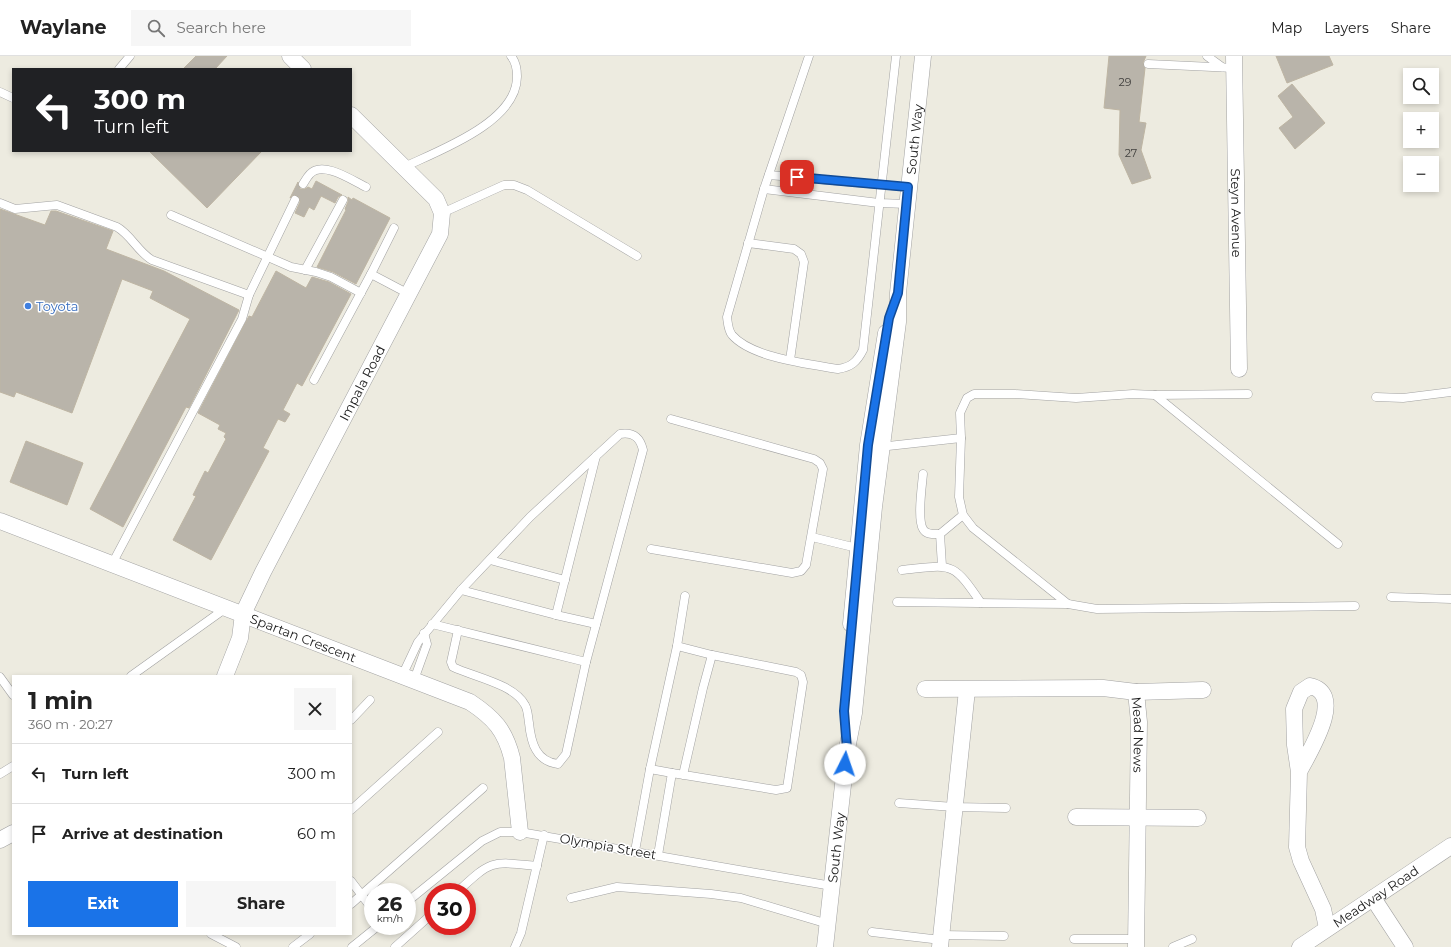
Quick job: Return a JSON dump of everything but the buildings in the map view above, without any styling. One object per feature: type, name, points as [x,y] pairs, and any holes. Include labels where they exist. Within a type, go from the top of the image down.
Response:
[{"type":"street","points":[[290,56],[302,68]]},
{"type":"street","name":"South Way","points":[[825,947],[847,749],[844,711],[864,550],[889,318],[898,293],[922,56]]},
{"type":"street","name":"Steyn Avenue","points":[[1230,64],[1239,369]]},
{"type":"street","points":[[352,116],[432,195],[440,206],[442,213]]},
{"type":"street","name":"Impala Road","points":[[225,675],[240,638],[243,614],[293,512],[440,234],[442,213]]},
{"type":"street","name":"Spartan Crescent","points":[[0,522],[470,702],[495,721],[505,736],[512,758],[520,832]]},
{"type":"street","name":"Mead News","points":[[925,689],[967,690],[1104,688],[1136,692],[1139,722],[1136,943]]},
{"type":"street","points":[[941,940],[967,690]]},
{"type":"street","points":[[1136,692],[1203,690]]},
{"type":"street","points":[[1299,772],[1297,848],[1301,861],[1323,909],[1327,928]]},
{"type":"street","points":[[1076,817],[1198,818]]},
{"type":"street","points":[[0,840],[12,834]]},
{"type":"street","name":"Meadway Road","points":[[1300,947],[1373,898],[1448,854]]},
{"type":"street","points":[[1373,898],[1405,947]]},
{"type":"lane","points":[[120,68],[130,56]]},
{"type":"lane","points":[[404,167],[474,134],[498,114],[513,94],[517,81],[517,68],[511,56]]},
{"type":"lane","points":[[810,56],[764,188],[727,317],[728,328],[732,335],[746,346],[790,360],[838,370],[849,367],[859,358],[863,350],[896,56]]},
{"type":"lane","points":[[1207,56],[1230,64]]},
{"type":"lane","points":[[1148,64],[1230,64]]},
{"type":"lane","points":[[0,92],[12,98]]},
{"type":"lane","points":[[303,184],[311,172],[319,168],[330,169],[366,187]]},
{"type":"lane","points":[[769,175],[908,187]]},
{"type":"lane","points":[[442,213],[504,185],[514,184],[527,190],[637,256]]},
{"type":"lane","points":[[764,188],[907,204]]},
{"type":"lane","points":[[112,564],[242,319],[248,295],[295,200]]},
{"type":"lane","points":[[305,270],[343,200]]},
{"type":"lane","points":[[0,203],[15,209],[57,205],[84,215],[123,231],[146,256],[152,260],[248,295]]},
{"type":"lane","points":[[171,215],[291,266],[331,277],[361,293]]},
{"type":"lane","points":[[314,380],[394,228]]},
{"type":"lane","points":[[748,243],[794,249],[802,254],[804,262],[790,360]]},
{"type":"lane","points":[[371,274],[409,294]]},
{"type":"lane","points":[[1376,397],[1403,398],[1451,392]]},
{"type":"lane","points":[[1068,604],[973,528],[963,515],[959,497],[960,413],[968,398],[974,394],[1015,394],[1076,398],[1133,394],[1248,394]]},
{"type":"lane","points":[[1154,395],[1338,544]]},
{"type":"lane","points":[[652,549],[792,573],[801,571],[806,565],[824,469],[820,463],[814,459],[671,419]]},
{"type":"lane","points":[[408,678],[418,642],[424,633],[461,590],[530,517],[620,434],[628,433],[637,437],[643,450],[586,662],[566,754],[558,764],[548,763],[541,758],[533,743],[526,706],[520,696],[511,690],[453,667],[451,662],[458,630]]},
{"type":"lane","points":[[875,446],[960,438]]},
{"type":"lane","points":[[556,615],[596,456]]},
{"type":"lane","points":[[923,474],[923,529],[929,534],[940,534],[963,515]]},
{"type":"lane","points":[[940,534],[942,566]]},
{"type":"lane","points":[[812,537],[864,550]]},
{"type":"lane","points":[[490,560],[565,580]]},
{"type":"lane","points":[[902,570],[942,566],[952,568],[964,577],[981,603]]},
{"type":"lane","points":[[461,590],[596,624]]},
{"type":"lane","points":[[635,851],[650,769],[677,646],[685,596]]},
{"type":"lane","points":[[1391,597],[1451,599]]},
{"type":"lane","points":[[897,602],[1068,604],[1097,609],[1355,606]]},
{"type":"lane","points":[[132,675],[227,608]]},
{"type":"lane","points":[[432,624],[586,662]]},
{"type":"lane","points":[[408,678],[427,644],[424,633]]},
{"type":"lane","points":[[650,769],[776,790],[788,788],[789,785],[803,682],[801,675],[796,672],[712,655],[677,646]]},
{"type":"lane","points":[[683,775],[712,655]]},
{"type":"lane","points":[[0,677],[12,694]]},
{"type":"lane","points":[[352,719],[370,700]]},
{"type":"lane","points":[[352,809],[438,732]]},
{"type":"lane","points":[[0,774],[12,767]]},
{"type":"lane","points":[[658,855],[672,773]]},
{"type":"lane","points":[[352,903],[483,788]]},
{"type":"lane","points":[[899,803],[954,808],[1006,808]]},
{"type":"lane","name":"Olympia Street","points":[[416,895],[482,841],[500,832],[520,832],[544,835],[832,886]]},
{"type":"lane","points":[[515,947],[521,933],[544,835]]},
{"type":"lane","points":[[467,883],[481,870],[491,864],[501,862],[537,866]]},
{"type":"lane","points":[[352,882],[364,899]]},
{"type":"lane","points":[[571,898],[617,887],[711,894],[741,898],[828,924]]},
{"type":"lane","points":[[395,947],[424,921]]},
{"type":"lane","points":[[872,932],[941,940],[1004,936]]},
{"type":"lane","points":[[213,935],[236,947]]},
{"type":"lane","points":[[293,947],[309,935]]},
{"type":"lane","points":[[352,947],[367,935]]},
{"type":"lane","points":[[1074,939],[1136,943]]},
{"type":"lane","points":[[1173,947],[1192,939]]},
{"type":"place","name":"Toyota","points":[[28,306]]},
{"type":"route","points":[[797,177],[908,187],[898,293],[889,318],[868,445],[844,711],[847,749],[845,764]]}]
